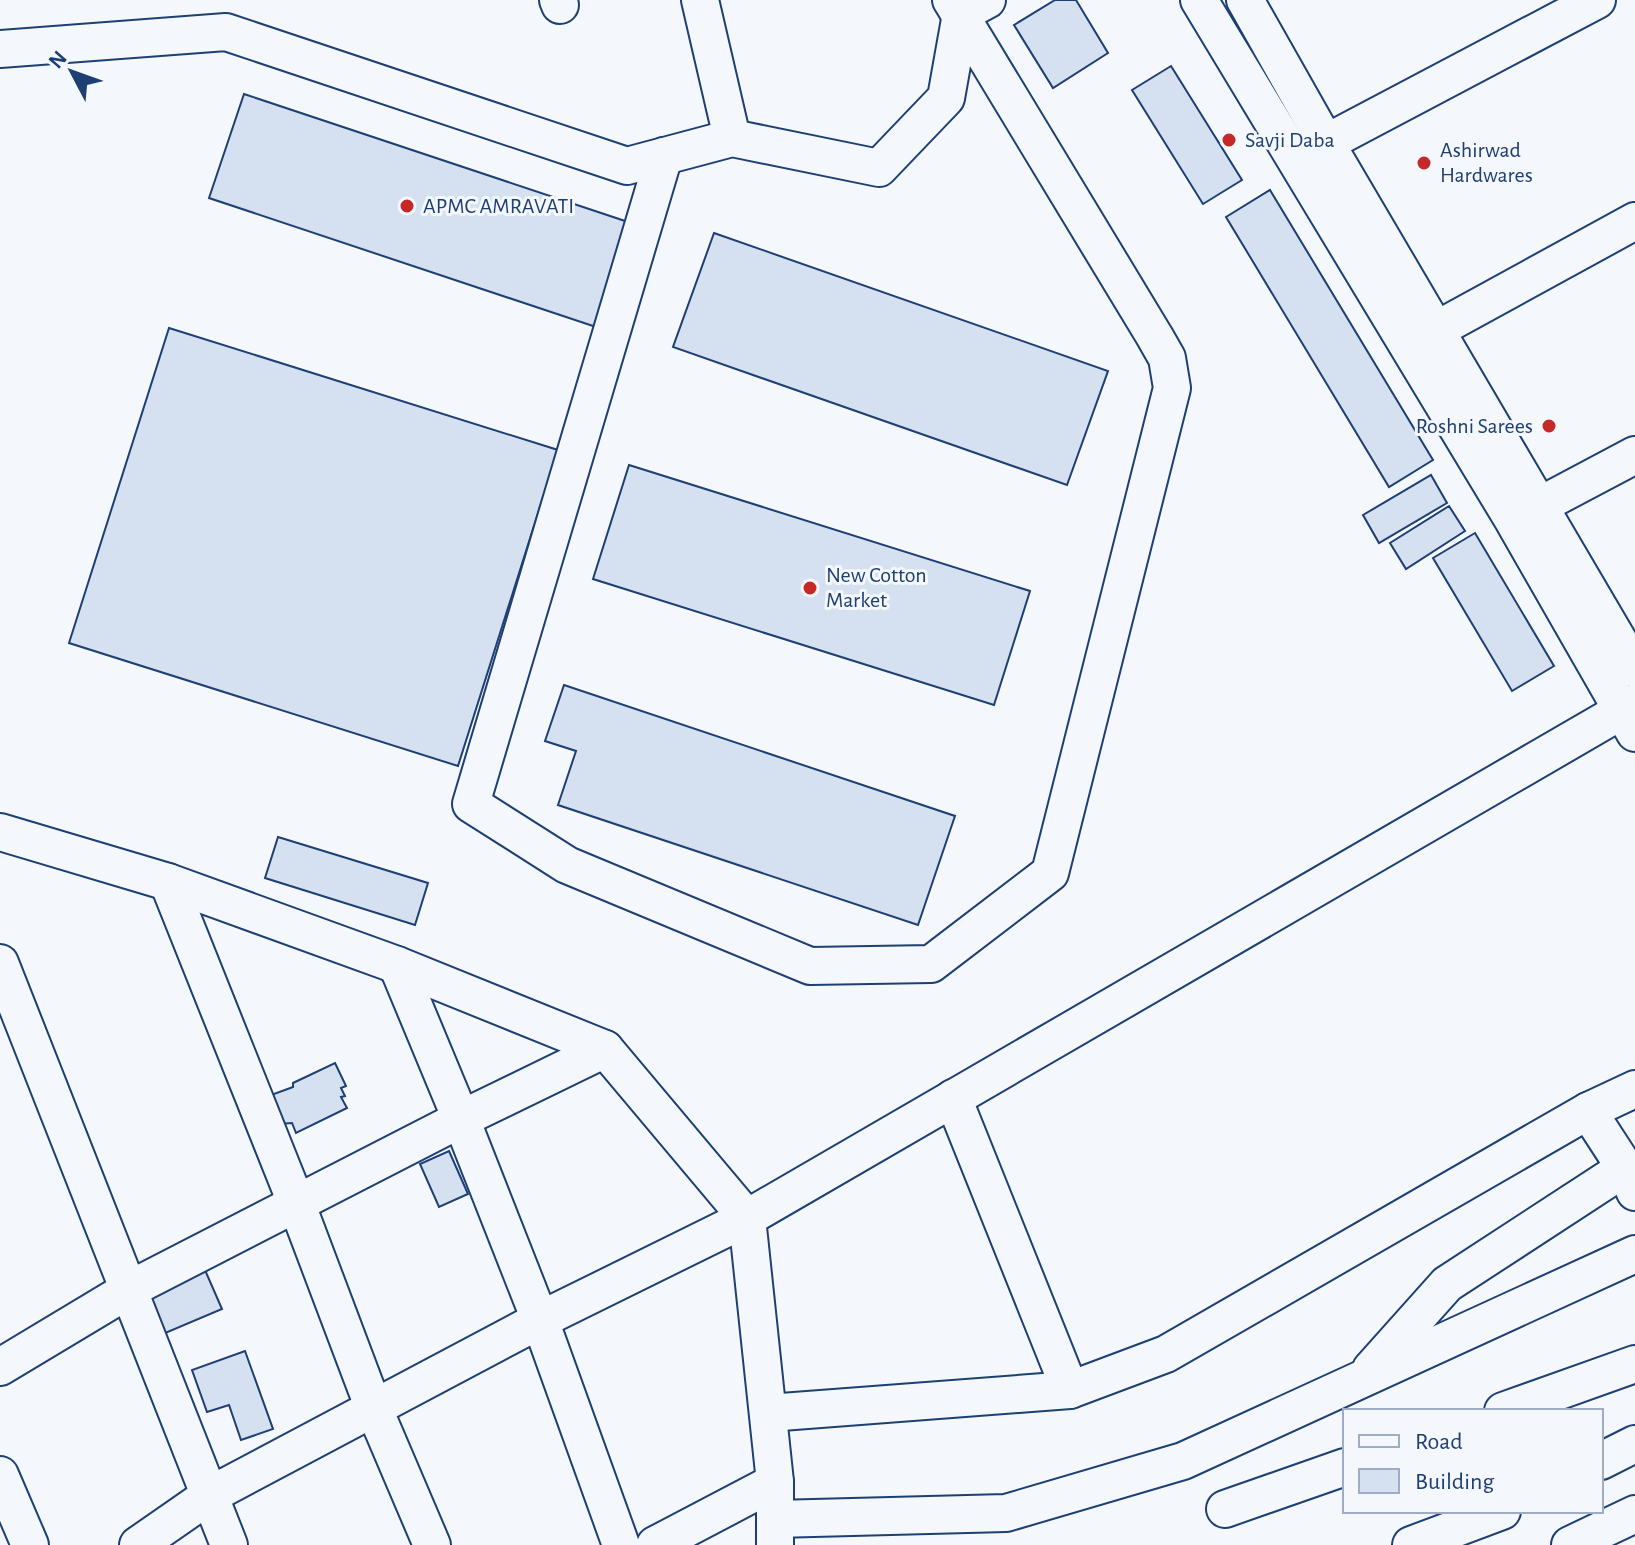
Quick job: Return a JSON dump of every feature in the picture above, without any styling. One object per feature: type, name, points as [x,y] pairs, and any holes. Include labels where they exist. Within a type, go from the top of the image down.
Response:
[{"type":"street","points":[[700,0],[732,138]]},
{"type":"street","points":[[138,1545],[210,1495],[540,1320],[747,1218],[953,1098],[1631,715],[1526,513],[1311,152],[1199,0]]},
{"type":"street","points":[[1245,0],[1311,152]]},
{"type":"street","points":[[1311,152],[1597,0]]},
{"type":"street","points":[[0,49],[226,32],[627,166],[732,138],[879,168],[946,98],[967,5]]},
{"type":"street","points":[[664,156],[471,804],[567,865],[810,966],[931,964],[1050,873],[1172,388],[1167,358],[967,5]]},
{"type":"street","points":[[1420,336],[1635,221]]},
{"type":"street","points":[[1526,513],[1635,455]]},
{"type":"street","points":[[1526,513],[1635,669]]},
{"type":"street","points":[[0,832],[168,882],[397,965],[605,1049],[747,1218],[775,1482],[775,1532],[1006,1513],[1183,1461],[1635,1254]]},
{"type":"street","points":[[168,882],[297,1205],[374,1409],[432,1545]]},
{"type":"street","points":[[0,963],[229,1545]]},
{"type":"street","points":[[397,965],[540,1320],[621,1545]]},
{"type":"street","points":[[0,1367],[130,1289],[461,1119],[605,1049]]},
{"type":"street","points":[[768,1413],[1070,1390],[1166,1354],[1588,1111],[1635,1089]]},
{"type":"street","points":[[953,1098],[1070,1390]]},
{"type":"street","points":[[1362,1379],[1447,1284],[1630,1180],[1588,1111]]},
{"type":"street","points":[[1509,1409],[1635,1364]]},
{"type":"street","points":[[1603,1460],[1635,1444]]},
{"type":"street","points":[[1225,1509],[1343,1468]]},
{"type":"street","points":[[0,1475],[30,1545]]},
{"type":"street","points":[[655,1545],[775,1482]]},
{"type":"street","points":[[1411,1545],[1497,1513]]},
{"type":"street","points":[[1570,1545],[1635,1514]]},
{"type":"building","points":[[1055,0],[1076,0],[1108,53],[1053,88],[1014,25]]},
{"type":"building","points":[[1171,66],[1242,180],[1203,204],[1132,90]]},
{"type":"building","points":[[244,94],[634,224],[599,328],[209,198]]},
{"type":"building","points":[[1270,190],[1433,460],[1389,487],[1226,217]]},
{"type":"building","points":[[714,233],[1108,371],[1067,485],[673,347]]},
{"type":"building","points":[[169,328],[558,450],[458,766],[69,643]]},
{"type":"building","points":[[629,465],[1030,591],[994,705],[593,579]]},
{"type":"building","points":[[1431,475],[1447,503],[1379,543],[1363,515]]},
{"type":"building","points":[[1449,506],[1465,531],[1406,569],[1390,543]]},
{"type":"building","points":[[1475,533],[1554,666],[1512,691],[1433,558]]},
{"type":"building","points":[[564,685],[955,816],[918,925],[558,805],[576,751],[545,741]]},
{"type":"building","points":[[278,837],[428,883],[415,925],[265,878]]},
{"type":"building","points":[[335,1063],[346,1086],[341,1088],[345,1096],[341,1097],[347,1108],[296,1133],[292,1123],[280,1124],[271,1095],[293,1087],[293,1083]]},
{"type":"building","points":[[449,1151],[468,1194],[439,1207],[420,1164]]},
{"type":"building","points":[[205,1270],[222,1309],[163,1334],[147,1295]]},
{"type":"building","points":[[245,1351],[273,1429],[241,1440],[229,1405],[207,1412],[192,1370]]},
{"type":"place","name":"Savji Daba","points":[[1229,140]]},
{"type":"place","name":"Ashirwad Hardwares","points":[[1424,163]]},
{"type":"place","name":"APMC AMRAVATI","points":[[407,206]]},
{"type":"place","name":"Roshni Sarees","points":[[1549,426]]},
{"type":"place","name":"New Cotton Market","points":[[810,588]]}]
